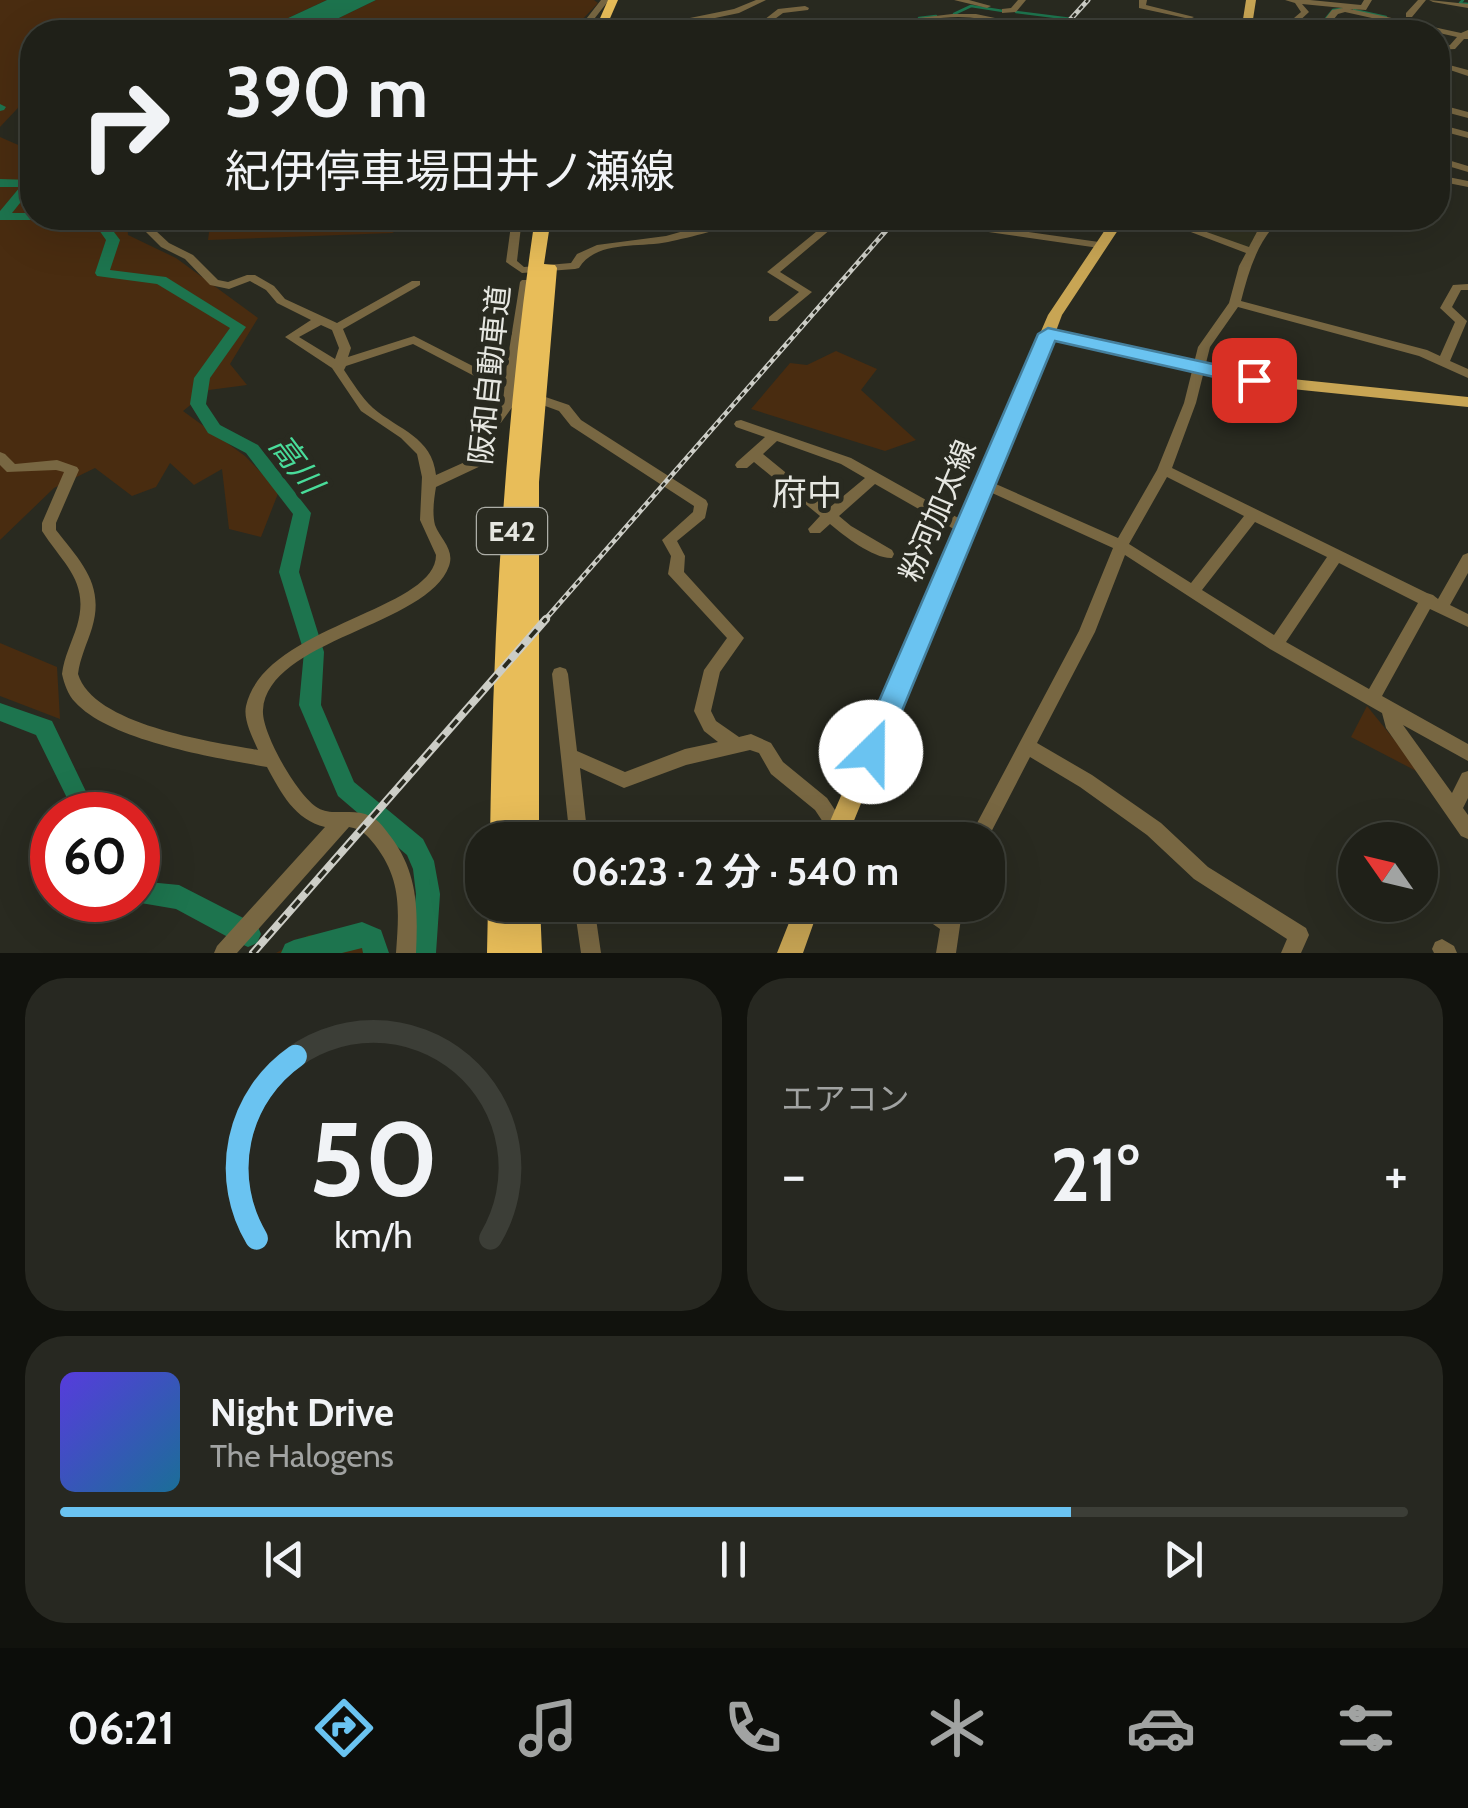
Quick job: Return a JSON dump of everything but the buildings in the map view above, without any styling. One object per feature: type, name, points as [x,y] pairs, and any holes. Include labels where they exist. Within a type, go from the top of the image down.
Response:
[{"type":"highway","name":"阪和自動車道","points":[[503,822],[506,642],[542,230]]},
{"type":"highway","name":"阪和自動車道","points":[[538,267],[552,230]]},
{"type":"highway","name":"阪和自動車道","points":[[525,420],[526,822]]},
{"type":"highway","points":[[502,922],[502,953]]},
{"type":"highway","points":[[526,922],[527,953]]},
{"type":"main road","name":"粉河加太線","points":[[845,822],[964,528],[1048,334],[1066,294],[1110,230]]},
{"type":"main road","points":[[1048,334],[1197,369],[1341,390],[1468,402]]},
{"type":"main road","points":[[790,953],[802,922]]},
{"type":"street","points":[[588,20],[605,0]]},
{"type":"street","points":[[693,20],[736,11],[762,0]]},
{"type":"street","points":[[958,0],[1006,11],[1013,10],[1022,0]]},
{"type":"street","points":[[1143,0],[1142,6],[1190,17]]},
{"type":"street","points":[[1318,0],[1336,6]]},
{"type":"street","points":[[1294,2],[1363,8],[1368,0]]},
{"type":"street","points":[[1408,15],[1422,0]]},
{"type":"street","points":[[1434,0],[1468,6]]},
{"type":"street","points":[[1294,2],[1304,12],[1295,20]]},
{"type":"street","points":[[1441,12],[1447,2]]},
{"type":"street","points":[[957,12],[972,3]]},
{"type":"street","points":[[929,7],[942,13]]},
{"type":"street","points":[[768,20],[781,11],[805,8]]},
{"type":"street","points":[[1327,20],[1345,10],[1395,20]]},
{"type":"street","points":[[736,11],[750,20]]},
{"type":"street","points":[[1006,11],[1007,20]]},
{"type":"street","points":[[902,20],[957,12],[988,20]]},
{"type":"street","points":[[150,230],[166,245],[189,257],[214,283],[229,286],[251,277],[281,300],[336,328],[345,348],[340,365]]},
{"type":"street","points":[[514,230],[510,262],[514,268],[575,266],[588,251],[601,247],[696,230]]},
{"type":"street","points":[[773,319],[806,292],[773,272],[824,230]]},
{"type":"street","points":[[995,230],[1099,245]]},
{"type":"street","points":[[1192,230],[1253,252]]},
{"type":"street","points":[[986,822],[1087,632],[1121,546],[1164,470],[1190,403],[1204,347],[1235,303],[1244,266],[1265,230]]},
{"type":"street","points":[[429,484],[482,460],[494,423],[507,406],[538,267]]},
{"type":"street","points":[[336,328],[416,283]]},
{"type":"street","points":[[1442,362],[1461,321],[1446,308],[1457,288],[1468,287]]},
{"type":"street","points":[[1235,303],[1413,350],[1468,374]]},
{"type":"street","points":[[320,320],[291,337],[340,365],[357,400],[407,434],[421,450],[429,464],[426,522],[440,544],[444,563],[437,580],[413,598],[304,650],[270,678],[256,699],[254,726],[299,804],[313,816],[360,820],[378,832],[404,870],[408,903],[406,953]]},
{"type":"street","points":[[340,365],[414,340],[509,388],[564,408],[576,423],[702,504],[700,514],[669,540],[678,556],[676,574],[736,638],[712,670],[702,711],[710,726],[733,743],[765,748],[777,768],[822,804],[831,822]]},
{"type":"street","points":[[741,424],[846,462],[964,528]]},
{"type":"street","points":[[775,436],[748,459],[886,554]]},
{"type":"street","points":[[0,457],[12,469],[57,464],[72,470],[49,522],[50,530],[92,596],[90,614],[71,668],[78,695],[103,714],[145,730],[212,750],[272,760]]},
{"type":"street","points":[[1164,470],[1468,620]]},
{"type":"street","points":[[815,529],[874,477]]},
{"type":"street","points":[[984,484],[1121,546],[1276,644],[1468,753]]},
{"type":"street","points":[[1193,591],[1254,513]]},
{"type":"street","points":[[1276,644],[1337,554]]},
{"type":"street","points":[[1372,699],[1434,602],[1468,558]]},
{"type":"street","points":[[560,674],[578,822]]},
{"type":"street","points":[[1390,709],[1392,723],[1468,830]]},
{"type":"street","points":[[572,756],[624,780],[733,743]]},
{"type":"street","points":[[1027,746],[1154,830],[1200,873],[1298,935],[1291,953]]},
{"type":"street","points":[[1454,808],[1468,779]]},
{"type":"street","points":[[235,938],[344,820]]},
{"type":"street","points":[[586,922],[591,953]]},
{"type":"street","points":[[946,953],[949,922]]},
{"type":"shaded area","points":[[0,0],[327,0],[284,20],[20,20],[20,106],[0,127]]},
{"type":"shaded area","points":[[327,0],[376,0],[335,20],[284,20]]},
{"type":"shaded area","points":[[376,0],[598,3],[582,20],[335,20]]},
{"type":"shaded area","points":[[0,137],[20,146],[20,230],[128,230],[128,235],[176,258],[258,318],[230,364],[247,385],[209,390],[183,411],[245,456],[279,491],[261,537],[229,529],[222,469],[194,485],[170,463],[156,487],[132,496],[95,468],[54,488],[0,540]]},
{"type":"shaded area","points":[[209,230],[399,230],[392,233],[208,240]]},
{"type":"shaded area","points":[[1199,230],[1261,230],[1249,248]]},
{"type":"shaded area","points":[[836,351],[877,369],[861,390],[916,440],[885,451],[751,409],[790,363],[807,365]]},
{"type":"shaded area","points":[[0,643],[57,667],[60,719],[0,696]]},
{"type":"shaded area","points":[[1367,706],[1422,774],[1351,737]]},
{"type":"shaded area","points":[[309,935],[379,936],[381,953],[276,953]]},
{"type":"waterway","points":[[1463,0],[1460,3],[1468,4]]},
{"type":"waterway","points":[[954,14],[971,6],[1003,11]]},
{"type":"waterway","points":[[1325,20],[1333,10],[1341,9]]},
{"type":"waterway","points":[[1354,10],[1386,17]]},
{"type":"waterway","points":[[1016,12],[1079,20]]},
{"type":"waterway","points":[[919,18],[936,16]]},
{"type":"waterway","name":"高川","points":[[0,183],[20,183]]},
{"type":"waterway","name":"高川","points":[[20,195],[2,217],[20,217]]},
{"type":"waterway","name":"高川","points":[[105,230],[113,240],[102,273],[161,280],[239,327],[202,378],[198,404],[214,429],[252,449],[302,513],[289,572],[314,652],[310,705],[346,789],[415,847],[425,869],[428,894],[423,953]]},
{"type":"waterway","points":[[0,712],[44,728],[75,792]]},
{"type":"waterway","points":[[160,895],[179,897],[248,934]]},
{"type":"waterway","points":[[294,953],[362,935],[372,939],[376,953]]},
{"type":"railway","points":[[1070,20],[1088,0]]},
{"type":"railway","points":[[543,622],[886,230]]},
{"type":"railway","points":[[253,953],[546,619]]},
{"type":"district","name":"府中","points":[[807,493]]},
{"type":"route","points":[[871,752],[1048,334],[1254,380]]}]
